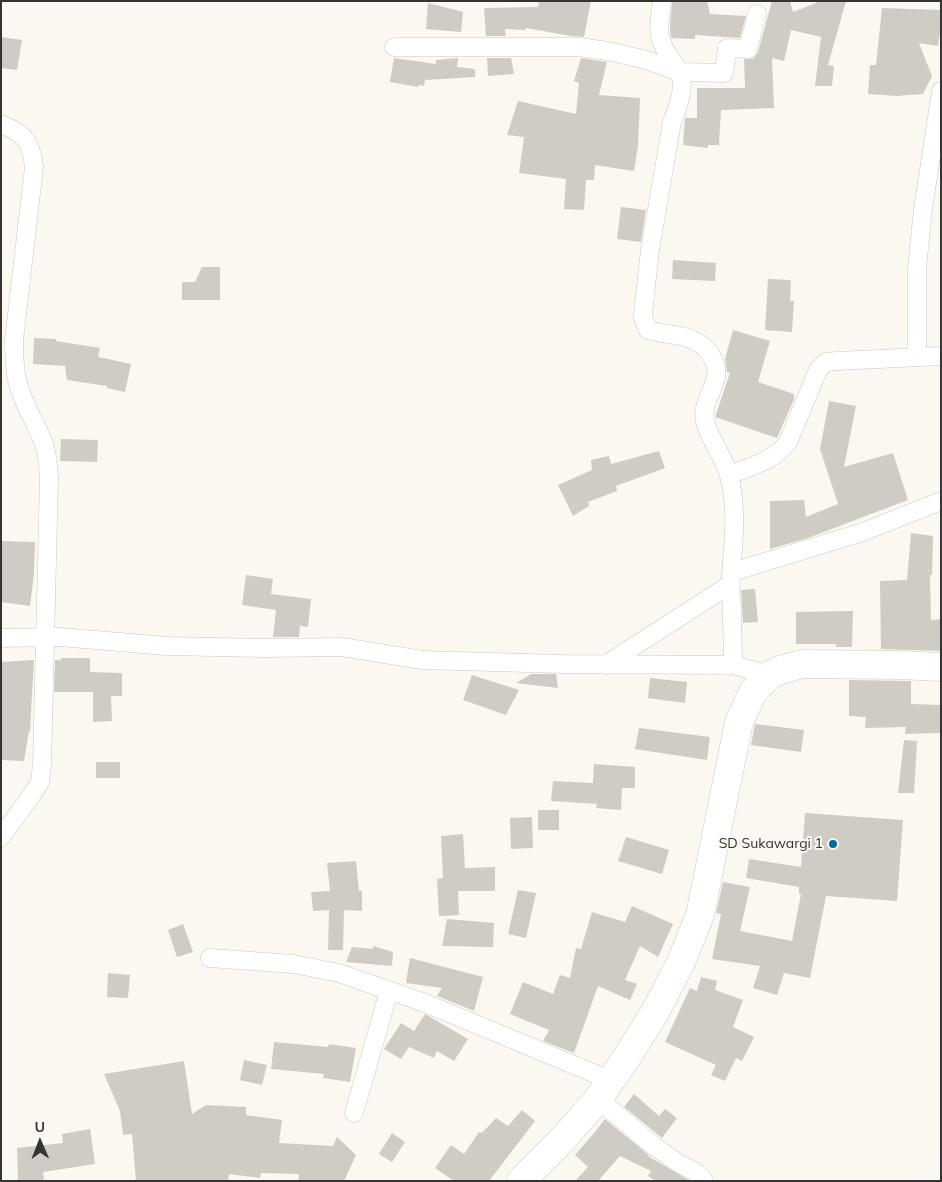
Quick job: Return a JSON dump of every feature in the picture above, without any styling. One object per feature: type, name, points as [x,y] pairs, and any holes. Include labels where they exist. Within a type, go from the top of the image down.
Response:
[{"type":"main road","points":[[521,1181],[562,1140],[604,1089],[627,1057],[655,1012],[681,962],[700,915],[739,722],[753,692],[770,675],[792,666],[815,664],[941,667]]},
{"type":"street","points":[[662,1],[660,39],[667,54],[680,72],[682,90],[678,108],[672,122],[651,242],[644,318],[648,330],[660,334],[678,335],[699,342],[714,359],[717,372],[714,388],[704,408],[705,420],[712,439],[729,475],[734,502],[732,578],[733,665]]},
{"type":"street","points":[[394,47],[579,47],[608,51],[646,60],[680,72],[724,73],[727,48],[748,49],[757,14]]},
{"type":"street","points":[[917,357],[917,268],[923,209],[941,91]]},
{"type":"street","points":[[1,124],[14,130],[27,140],[32,151],[34,167],[14,340],[14,361],[19,388],[44,444],[49,478],[40,782],[1,837]]},
{"type":"street","points":[[729,475],[782,451],[788,442],[821,365],[836,360],[941,356]]},
{"type":"street","points":[[605,665],[732,578],[863,532],[941,502]]},
{"type":"street","points":[[1,638],[60,638],[166,646],[342,647],[422,660],[605,665],[733,665],[770,675]]},
{"type":"street","points":[[210,958],[251,960],[316,968],[339,973],[425,1004],[604,1089],[654,1146],[678,1163],[696,1172],[704,1181]]},
{"type":"street","points":[[354,1113],[389,991]]},
{"type":"building","points":[[539,1],[591,1],[584,37],[526,28],[525,30],[505,29],[506,36],[486,36],[484,8],[538,7]]},
{"type":"building","points":[[672,1],[707,1],[710,14],[746,16],[740,38],[695,35],[695,39],[671,38]]},
{"type":"building","points":[[772,1],[790,1],[793,12],[816,3],[816,1],[846,1],[828,65],[834,66],[832,86],[815,86],[821,37],[791,30],[784,61],[772,58],[774,108],[721,110],[719,145],[708,145],[708,148],[683,145],[685,118],[697,118],[697,88],[745,88],[744,59],[753,59],[758,52]]},
{"type":"building","points":[[428,3],[463,12],[461,32],[426,29]]},
{"type":"building","points":[[882,8],[941,10],[938,46],[919,43],[932,76],[923,94],[897,96],[868,94],[870,65],[876,65]]},
{"type":"building","points":[[1,37],[22,40],[17,70],[1,68]]},
{"type":"building","points":[[394,58],[436,64],[436,60],[458,58],[457,67],[475,69],[475,77],[425,80],[424,86],[419,85],[418,87],[390,82]]},
{"type":"building","points":[[487,58],[511,58],[514,74],[488,76]]},
{"type":"building","points":[[581,58],[607,62],[599,95],[640,98],[638,146],[634,171],[595,165],[594,180],[586,180],[584,210],[564,209],[566,179],[519,173],[524,137],[507,135],[518,101],[576,114],[579,83],[574,81]]},
{"type":"building","points":[[621,207],[646,210],[641,242],[617,239]]},
{"type":"building","points":[[673,260],[716,263],[715,281],[672,279]]},
{"type":"building","points":[[202,267],[220,267],[220,300],[182,300],[182,282],[195,282]]},
{"type":"building","points":[[768,279],[791,280],[790,301],[794,301],[792,332],[765,330]]},
{"type":"building","points":[[733,330],[770,341],[758,382],[794,394],[794,399],[777,438],[715,417],[730,373],[727,372],[725,359]]},
{"type":"building","points":[[34,338],[56,339],[56,341],[100,348],[98,357],[131,364],[125,392],[107,388],[107,386],[67,380],[65,366],[33,364]]},
{"type":"building","points":[[829,401],[856,406],[844,467],[893,453],[908,500],[808,538],[770,549],[770,501],[804,500],[806,517],[838,504],[820,449]]},
{"type":"building","points":[[61,439],[98,440],[97,462],[60,461]]},
{"type":"building","points":[[659,451],[665,468],[616,486],[617,491],[588,502],[589,506],[573,516],[558,485],[592,470],[591,460],[609,456],[611,464]]},
{"type":"building","points":[[911,533],[933,536],[932,575],[930,575],[931,620],[941,619],[941,651],[881,649],[880,581],[907,580]]},
{"type":"building","points":[[1,541],[35,542],[30,606],[1,602]]},
{"type":"building","points":[[246,575],[273,579],[271,594],[311,599],[308,627],[300,626],[299,637],[273,637],[276,610],[242,605]]},
{"type":"building","points":[[755,589],[758,622],[743,623],[741,590]]},
{"type":"building","points":[[853,611],[852,647],[836,647],[836,644],[796,644],[796,612]]},
{"type":"building","points":[[61,658],[90,658],[90,672],[122,673],[122,696],[111,696],[112,721],[93,722],[93,692],[54,692],[55,660],[61,660]]},
{"type":"building","points":[[34,660],[30,731],[24,761],[1,760],[1,662]]},
{"type":"building","points":[[531,674],[556,674],[558,688],[516,683]]},
{"type":"building","points":[[472,675],[519,690],[506,715],[463,700]]},
{"type":"building","points":[[650,678],[687,682],[685,703],[648,698]]},
{"type":"building","points":[[849,680],[911,681],[911,704],[941,705],[941,733],[905,734],[906,727],[865,728],[866,717],[849,716]]},
{"type":"building","points":[[755,724],[804,730],[801,752],[751,745]]},
{"type":"building","points":[[639,728],[710,737],[707,760],[635,749]]},
{"type":"building","points":[[904,740],[917,741],[914,793],[898,793]]},
{"type":"building","points":[[96,762],[120,762],[120,778],[96,778]]},
{"type":"building","points":[[594,764],[635,767],[635,788],[622,788],[621,810],[596,808],[597,804],[551,801],[553,781],[593,783]]},
{"type":"building","points":[[538,810],[559,810],[559,830],[538,830]]},
{"type":"building","points":[[805,813],[903,820],[897,901],[826,896],[810,978],[784,973],[777,995],[753,988],[760,966],[712,959],[721,914],[716,913],[723,882],[750,887],[740,931],[792,941],[801,894],[799,894],[799,887],[746,878],[749,859],[801,867]]},
{"type":"building","points":[[532,817],[533,848],[511,849],[510,818]]},
{"type":"building","points":[[463,834],[465,868],[495,867],[495,891],[458,891],[459,915],[439,916],[437,879],[443,878],[441,836]]},
{"type":"building","points":[[626,837],[669,850],[662,874],[618,861]]},
{"type":"building","points":[[356,861],[359,891],[362,891],[362,911],[344,910],[343,950],[328,950],[329,910],[313,911],[311,892],[330,891],[327,863]]},
{"type":"building","points":[[518,890],[536,893],[526,938],[508,934]]},
{"type":"building","points":[[632,906],[673,924],[658,957],[640,946],[625,980],[637,984],[630,1000],[598,986],[574,1053],[543,1041],[549,1030],[510,1014],[523,982],[553,994],[560,975],[570,978],[576,948],[581,949],[592,912],[625,922]]},
{"type":"building","points":[[447,919],[494,923],[493,947],[442,946]]},
{"type":"building","points":[[183,924],[193,952],[177,957],[168,930]]},
{"type":"building","points":[[373,946],[393,952],[392,966],[346,962],[352,947],[373,949]]},
{"type":"building","points":[[410,958],[483,977],[474,1011],[437,996],[442,988],[406,983]]},
{"type":"building","points":[[108,973],[130,975],[128,998],[107,997]]},
{"type":"building","points":[[701,977],[717,981],[715,990],[743,1000],[733,1027],[754,1037],[742,1061],[736,1058],[725,1081],[711,1075],[716,1065],[665,1042],[690,988],[697,991]]},
{"type":"building","points":[[425,1014],[468,1039],[454,1061],[437,1051],[434,1058],[409,1047],[401,1059],[384,1049],[401,1023],[414,1031]]},
{"type":"building","points":[[274,1042],[328,1047],[329,1044],[356,1048],[350,1082],[323,1078],[324,1074],[271,1069]]},
{"type":"building","points":[[244,1060],[267,1065],[262,1085],[240,1080]]},
{"type":"building","points":[[184,1061],[192,1114],[206,1105],[246,1107],[246,1115],[282,1120],[279,1143],[333,1146],[337,1137],[356,1155],[344,1181],[298,1181],[299,1174],[261,1173],[260,1178],[229,1174],[228,1181],[136,1181],[132,1134],[123,1135],[120,1111],[104,1074]]},
{"type":"building","points":[[634,1094],[659,1116],[665,1109],[677,1118],[662,1138],[624,1107]]},
{"type":"building","points":[[522,1110],[535,1121],[489,1181],[454,1181],[435,1168],[451,1145],[464,1154],[479,1132],[482,1133],[496,1118],[508,1126]]},
{"type":"building","points":[[605,1119],[648,1156],[690,1181],[656,1181],[648,1176],[651,1171],[620,1156],[598,1181],[575,1181],[588,1167],[575,1155]]},
{"type":"building","points":[[90,1129],[95,1164],[43,1172],[44,1181],[18,1181],[17,1148],[63,1143],[62,1134]]},
{"type":"building","points":[[392,1133],[405,1142],[392,1162],[379,1154]]},
{"type":"place","name":"SD Sukawargi 1","points":[[833,844]]}]
